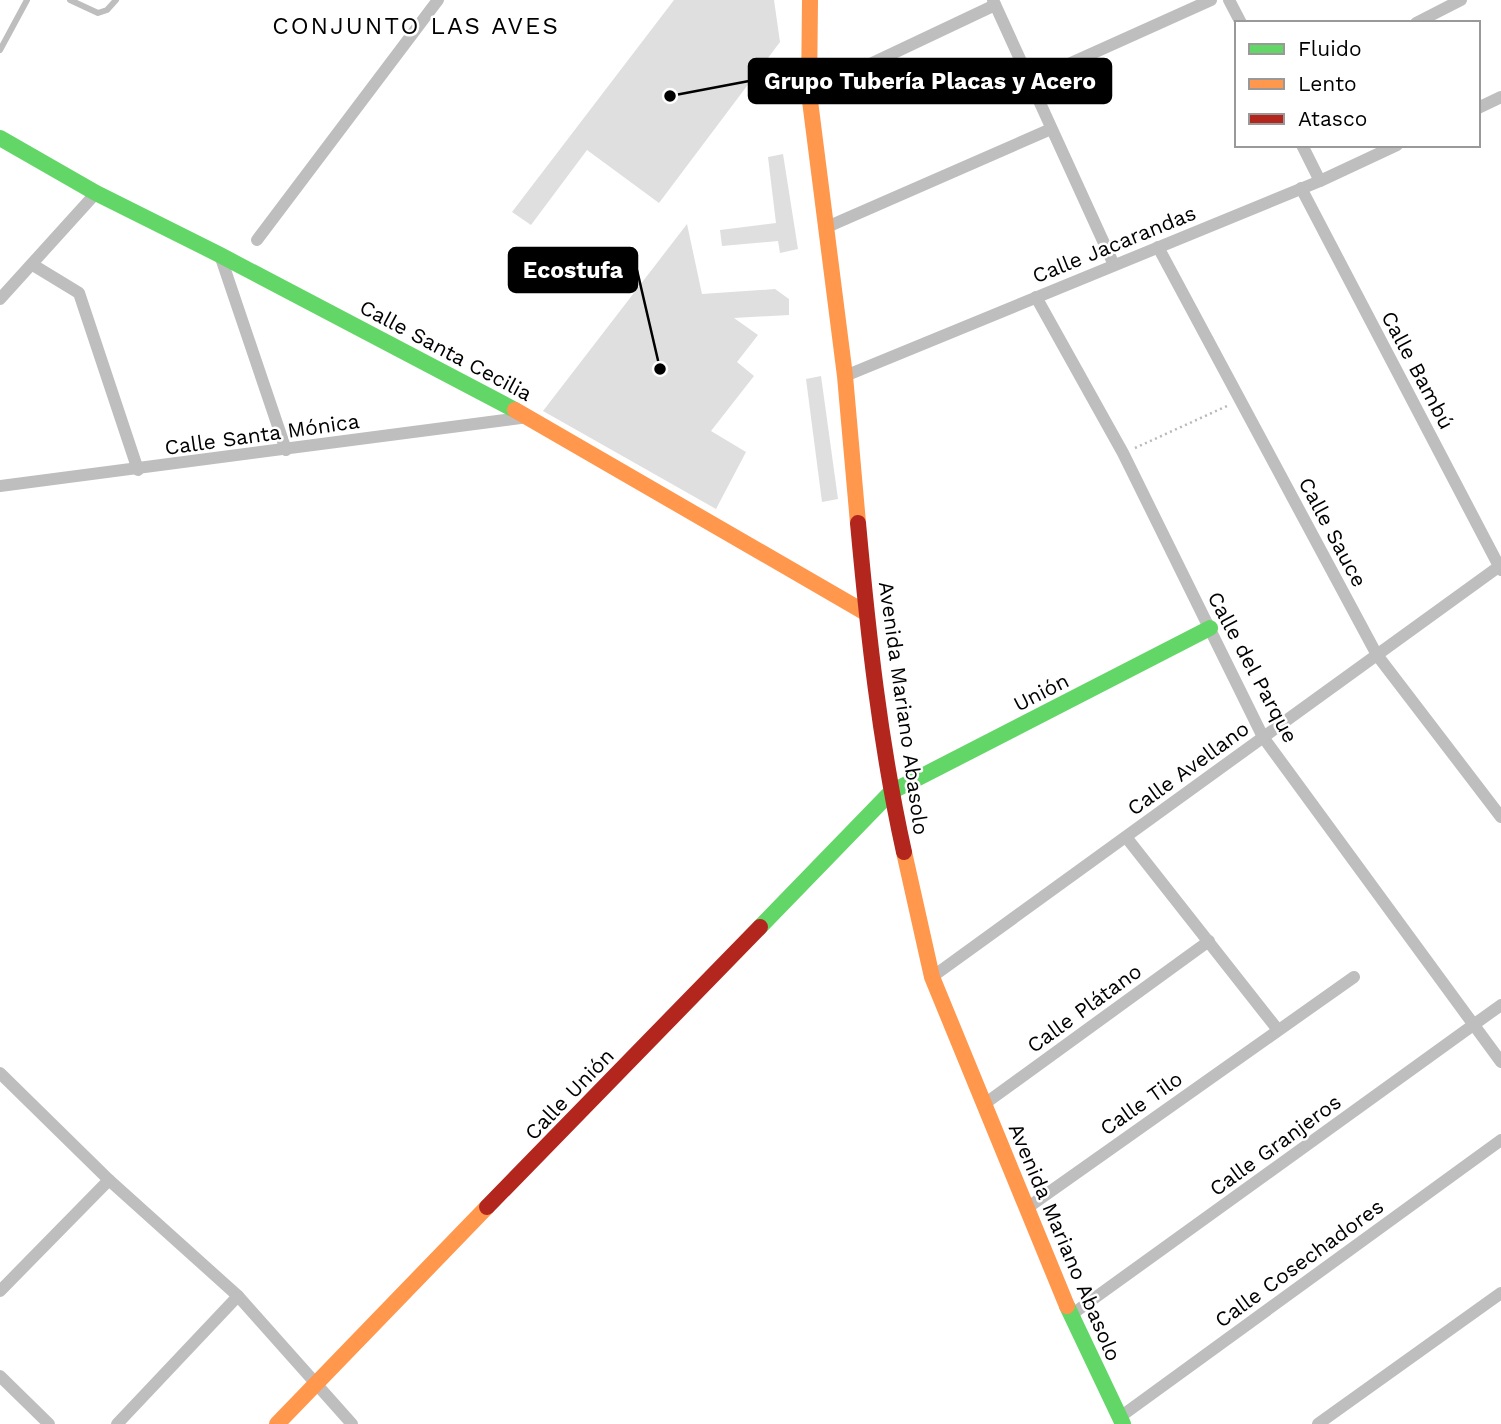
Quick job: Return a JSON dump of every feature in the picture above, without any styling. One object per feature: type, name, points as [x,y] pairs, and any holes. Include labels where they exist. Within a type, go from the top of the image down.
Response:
[{"type":"street","points":[[257,240],[438,0]]},
{"type":"street","name":"Avenida Mariano Abasolo","points":[[810,0],[809,93],[845,376],[866,613],[891,792],[932,977],[1071,1315],[1122,1421]]},
{"type":"street","points":[[1031,80],[1211,0]]},
{"type":"street","points":[[1229,0],[1240,21]]},
{"type":"street","points":[[1420,21],[1461,0]]},
{"type":"street","points":[[809,93],[994,2],[1114,265]]},
{"type":"street","points":[[1480,107],[1501,97]]},
{"type":"street","points":[[827,227],[1051,129]]},
{"type":"street","name":"Calle Santa Cecilia","points":[[2,142],[528,417],[866,613]]},
{"type":"street","points":[[1303,147],[1320,181]]},
{"type":"street","name":"Calle Jacarandas","points":[[845,376],[1320,181],[1393,147]]},
{"type":"street","name":"Calle Bambú","points":[[1301,188],[1500,567]]},
{"type":"street","points":[[0,299],[96,193]]},
{"type":"street","name":"Calle Sauce","points":[[1158,247],[1377,655],[1501,817]]},
{"type":"street","points":[[220,255],[286,450]]},
{"type":"street","points":[[33,265],[79,293],[138,470]]},
{"type":"street","name":"Calle del Parque","points":[[1036,297],[1123,453],[1263,737],[1501,1062]]},
{"type":"street","name":"Calle Santa Mónica","points":[[1,483],[138,470],[528,417]]},
{"type":"street","name":"Calle Avellano","points":[[932,977],[1500,567]]},
{"type":"street","name":"Unión","points":[[891,792],[1210,628]]},
{"type":"street","name":"Calle Unión","points":[[277,1424],[891,792]]},
{"type":"street","points":[[1126,837],[1278,1030]]},
{"type":"street","name":"Calle Plátano","points":[[983,1105],[1209,942]]},
{"type":"street","name":"Calle Tilo","points":[[1027,1208],[1354,977]]},
{"type":"street","name":"Calle Granjeros","points":[[1071,1315],[1501,1005]]},
{"type":"street","points":[[0,1073],[109,1180],[238,1296],[352,1424]]},
{"type":"street","name":"Calle Cosechadores","points":[[1122,1421],[1501,1140]]},
{"type":"street","points":[[0,1291],[109,1180]]},
{"type":"street","points":[[1318,1424],[1501,1293]]},
{"type":"street","points":[[117,1424],[238,1296]]},
{"type":"street","points":[[0,1376],[49,1424]]},
{"type":"lane","points":[[0,50],[27,0]]},
{"type":"lane","points":[[69,0],[98,13],[107,10],[116,0]]},
{"type":"path","points":[[1123,453],[1240,400]]},
{"type":"building","points":[[674,0],[774,0],[780,42],[659,203],[587,150],[531,225],[512,212]]},
{"type":"building","points":[[783,154],[798,249],[780,253],[778,241],[722,246],[720,230],[776,223],[768,157]]},
{"type":"building","points":[[687,224],[702,294],[775,289],[789,299],[789,315],[734,318],[758,335],[737,362],[754,376],[711,431],[746,452],[716,509],[543,411]]},
{"type":"building","points":[[821,376],[838,499],[822,502],[806,379]]},
{"type":"traffic: fast","points":[[0,138],[96,193],[515,410]]},
{"type":"traffic: fast","points":[[760,927],[891,792],[1210,628]]},
{"type":"traffic: fast","points":[[1067,1306],[1123,1424]]},
{"type":"traffic: slow","points":[[810,0],[809,93],[845,376],[858,523]]},
{"type":"traffic: slow","points":[[515,410],[866,613]]},
{"type":"traffic: slow","points":[[904,852],[932,977],[1067,1306]]},
{"type":"traffic: slow","points":[[277,1424],[487,1207]]},
{"type":"traffic: jam","points":[[858,523],[876,688],[904,852]]},
{"type":"traffic: jam","points":[[487,1207],[760,927]]},
{"type":"place","name":"Grupo Tubería Placas y Acero","points":[[670,96]]},
{"type":"place","name":"Ecostufa","points":[[660,369]]},
{"type":"district","name":"CONJUNTO LAS AVES","points":[[416,26]]}]
